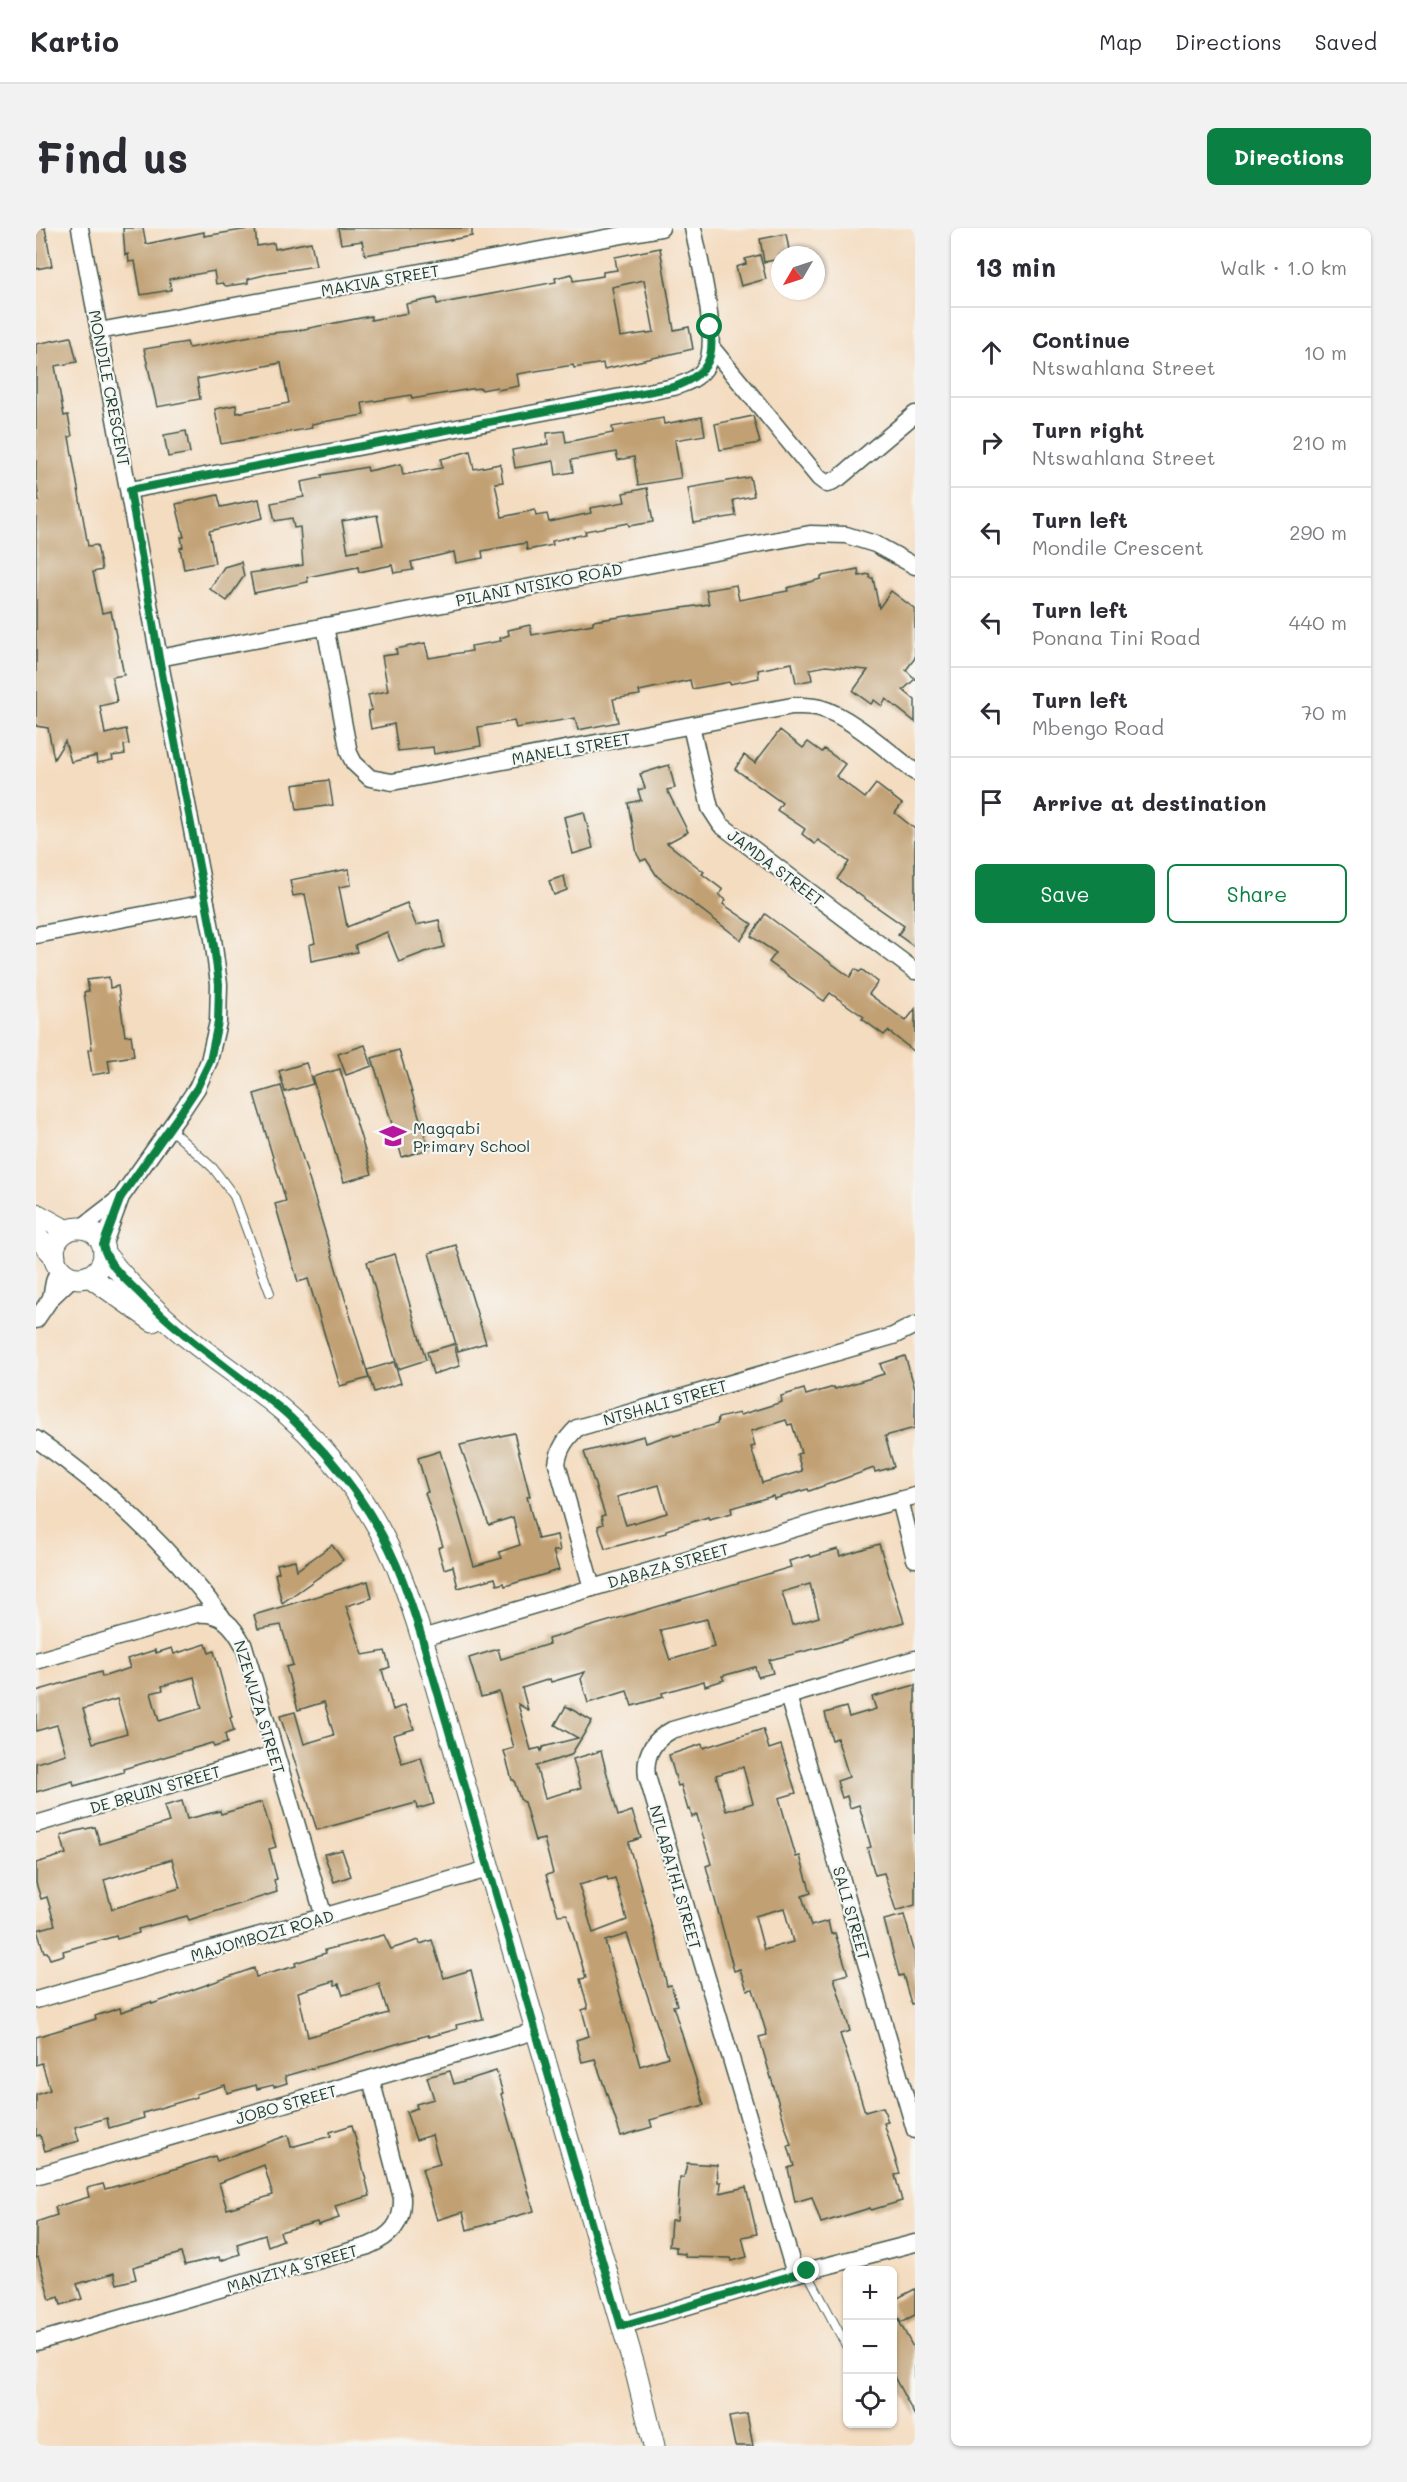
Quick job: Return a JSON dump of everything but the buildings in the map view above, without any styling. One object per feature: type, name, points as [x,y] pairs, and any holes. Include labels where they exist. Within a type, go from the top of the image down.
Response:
[{"type":"street","name":"MONDILE CRESCENT","points":[[80,228],[206,903],[219,984],[218,1022],[210,1061],[197,1088],[121,1197],[104,1249]]},
{"type":"street","name":"MAKIVA STREET","points":[[99,331],[661,228]]},
{"type":"street","points":[[130,490],[674,387],[700,375],[706,367],[712,335],[693,228]]},
{"type":"street","points":[[711,346],[819,478],[827,484],[839,478],[915,414]]},
{"type":"street","name":"PILANI NTSIKO ROAD","points":[[159,658],[810,534],[846,535],[874,544],[915,566]]},
{"type":"street","name":"MANELI STREET","points":[[325,626],[349,753],[361,771],[370,778],[380,781],[392,782],[792,706],[822,708],[848,722],[915,772]]},
{"type":"street","name":"JAMDA STREET","points":[[691,726],[710,808],[721,825],[915,971]]},
{"type":"street","points":[[36,935],[206,903]]},
{"type":"street","name":"MONDILE CRESCENT","points":[[74,1230],[121,1197]]},
{"type":"street","points":[[36,1214],[74,1230],[95,1233],[124,1279],[176,1329],[289,1416],[329,1458],[359,1498],[387,1544],[403,1581],[422,1638],[637,2376],[654,2446]]},
{"type":"street","points":[[69,1269],[55,1247],[59,1238],[74,1230]]},
{"type":"street","points":[[36,1236],[69,1269],[160,1325],[176,1329]]},
{"type":"street","points":[[69,1269],[100,1267],[104,1249]]},
{"type":"street","points":[[36,1320],[69,1269]]},
{"type":"street","name":"NTSHALI STREET","points":[[592,1588],[557,1464],[558,1453],[577,1428],[893,1336],[915,1325]]},
{"type":"street","name":"NZEWUZA STREET","points":[[36,1439],[100,1487],[164,1546],[222,1617],[236,1630],[244,1646],[324,1917]]},
{"type":"street","points":[[907,1498],[915,1559]]},
{"type":"street","name":"DABAZA STREET","points":[[422,1638],[827,1519],[907,1498]]},
{"type":"street","points":[[36,1661],[181,1617],[207,1614],[222,1617]]},
{"type":"street","name":"NTLABATHI STREET","points":[[801,2273],[645,1767],[651,1748],[664,1734],[915,1659]]},
{"type":"street","name":"SALI STREET","points":[[788,1696],[915,2130]]},
{"type":"street","name":"DE BRUIN STREET","points":[[36,1824],[275,1754]]},
{"type":"street","name":"MAJOMBOZI ROAD","points":[[36,2000],[488,1869]]},
{"type":"street","name":"JOBO STREET","points":[[36,2176],[535,2031]]},
{"type":"street","name":"MANZIYA STREET","points":[[36,2342],[368,2246],[389,2235],[402,2216],[402,2198],[371,2079]]},
{"type":"street","points":[[621,2326],[915,2242]]},
{"type":"lane","points":[[170,1129],[213,1168],[234,1196],[270,1293]]},
{"type":"lane","points":[[801,2273],[843,2341]]},
{"type":"place","name":"Magqabi Primary School","points":[[393,1136]]},
{"type":"route","points":[[710,327],[711,346],[706,367],[700,375],[674,387],[130,490],[159,658],[213,939],[219,984],[218,1022],[210,1061],[197,1088],[121,1197],[103,1245],[104,1253],[124,1279],[150,1306],[176,1329],[289,1416],[329,1458],[359,1498],[387,1544],[403,1581],[422,1638],[621,2326],[807,2271]]}]
